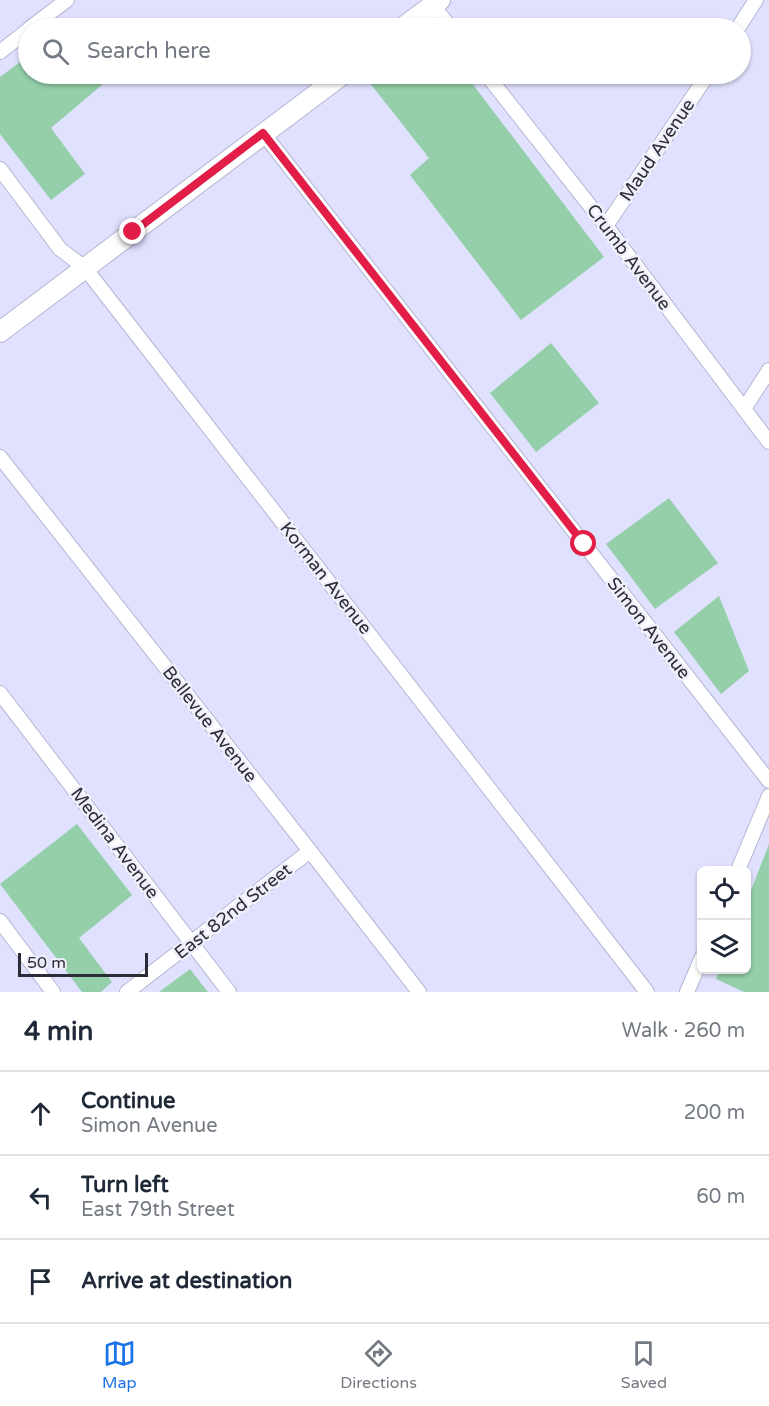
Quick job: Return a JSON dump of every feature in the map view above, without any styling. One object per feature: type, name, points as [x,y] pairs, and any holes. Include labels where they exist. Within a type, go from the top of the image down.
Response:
[{"type":"main road","points":[[416,18],[436,3]]},
{"type":"main road","points":[[0,332],[329,84]]},
{"type":"street","points":[[43,18],[67,0]]},
{"type":"street","points":[[744,18],[756,0]]},
{"type":"street","points":[[436,3],[445,18]]},
{"type":"street","points":[[0,52],[18,38]]},
{"type":"street","name":"Crumb Avenue","points":[[494,84],[606,226],[769,441]]},
{"type":"street","name":"Maud Avenue","points":[[606,226],[701,84]]},
{"type":"street","name":"Simon Avenue","points":[[263,133],[769,782]]},
{"type":"street","name":"Korman Avenue","points":[[0,169],[60,249],[85,268],[647,992]]},
{"type":"street","points":[[744,409],[769,370]]},
{"type":"street","name":"Bellevue Avenue","points":[[0,457],[418,992]]},
{"type":"street","name":"Medina Avenue","points":[[0,693],[229,992]]},
{"type":"street","points":[[740,866],[769,796]]},
{"type":"street","name":"East 82nd Street","points":[[127,992],[310,851]]},
{"type":"street","points":[[0,921],[53,992]]},
{"type":"street","points":[[687,992],[697,969]]},
{"type":"green space","points":[[18,64],[18,84],[103,84],[51,128],[85,174],[51,200],[0,134],[0,77]]},
{"type":"green space","points":[[371,84],[473,84],[604,257],[521,320],[410,175],[429,158]]},
{"type":"green space","points":[[551,343],[599,403],[536,452],[490,393]]},
{"type":"green space","points":[[669,498],[718,563],[655,609],[606,544]]},
{"type":"green space","points":[[719,596],[749,671],[721,694],[674,632]]},
{"type":"green space","points":[[77,824],[132,895],[79,938],[112,982],[101,992],[82,992],[0,884]]},
{"type":"green space","points":[[769,844],[769,992],[744,992],[716,979],[718,974],[751,974],[751,891]]},
{"type":"green space","points":[[190,969],[208,992],[159,992]]},
{"type":"route","points":[[133,232],[263,133],[584,544]]}]
